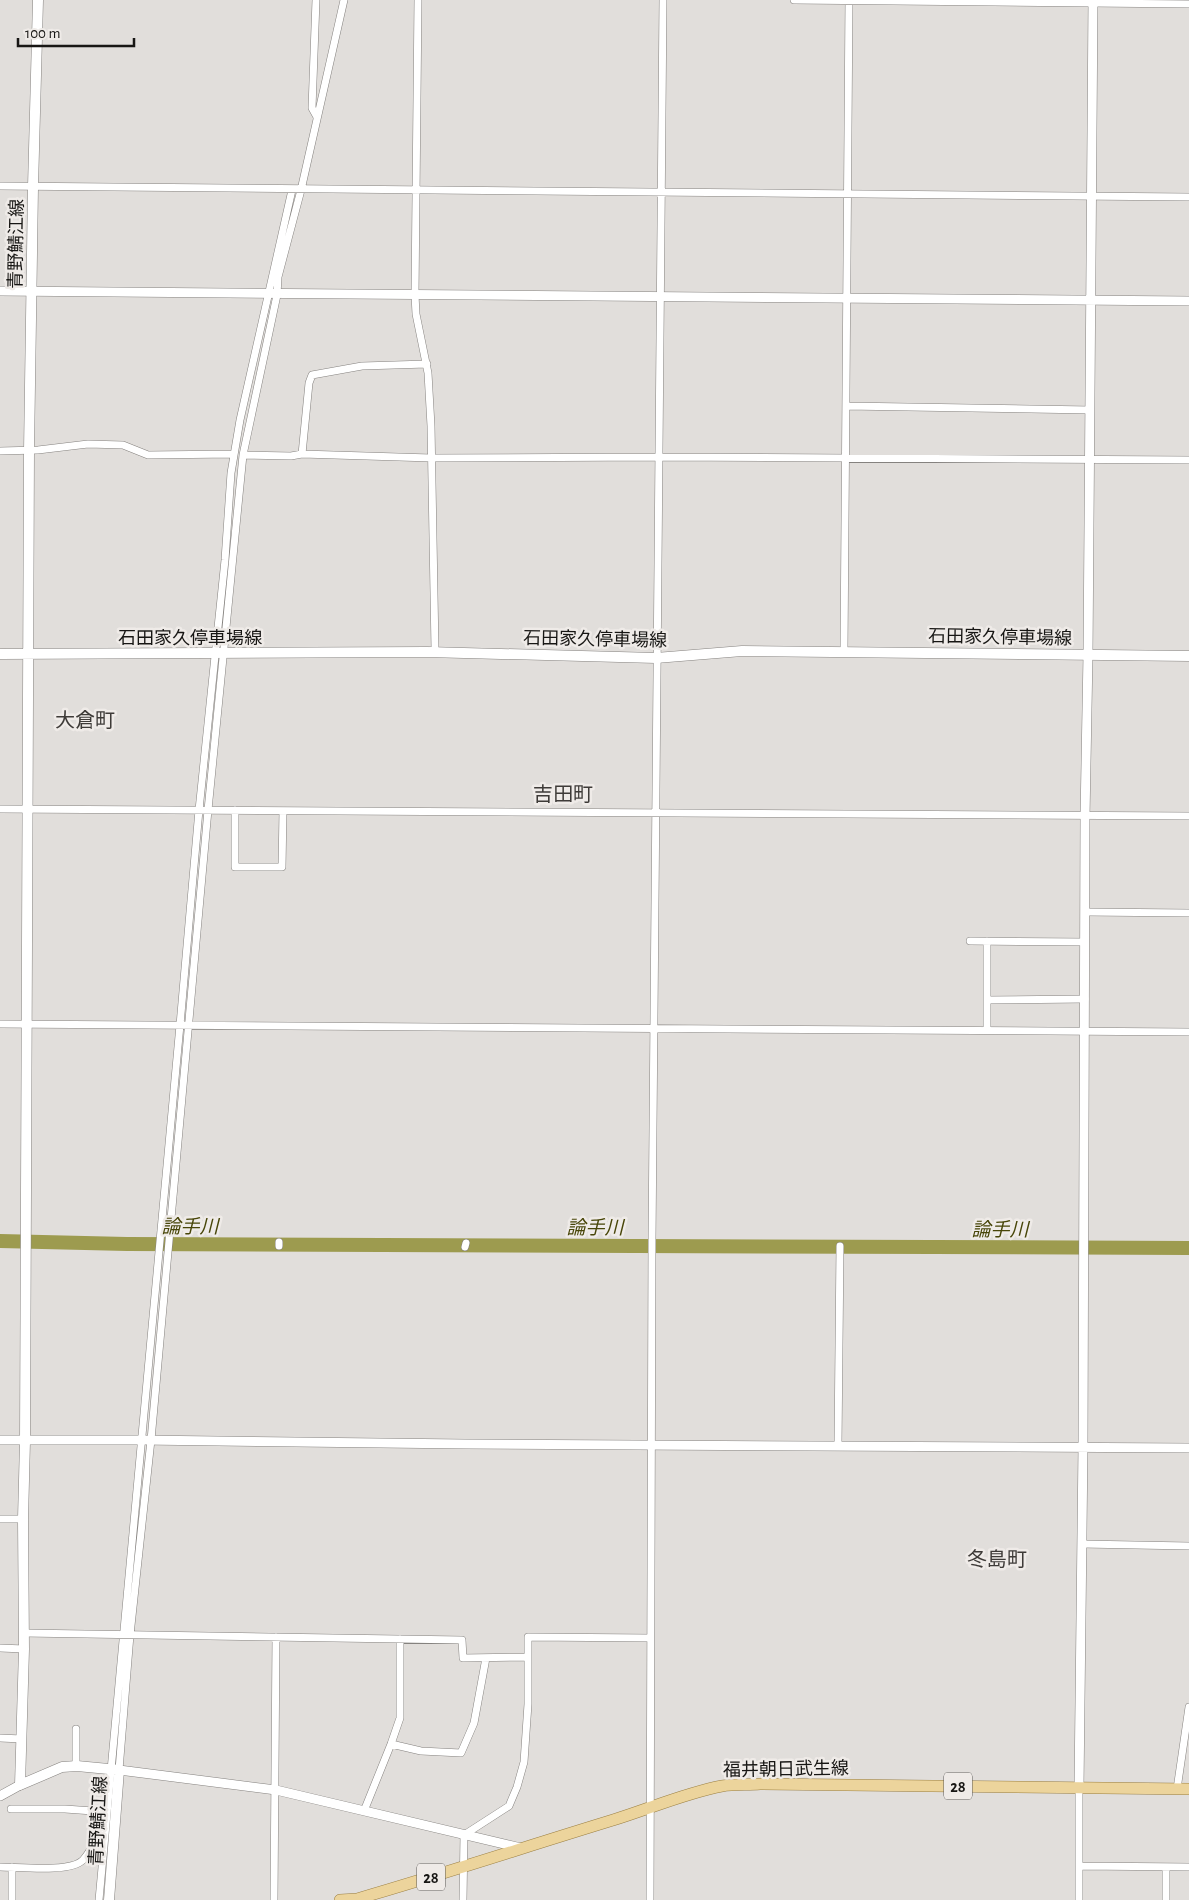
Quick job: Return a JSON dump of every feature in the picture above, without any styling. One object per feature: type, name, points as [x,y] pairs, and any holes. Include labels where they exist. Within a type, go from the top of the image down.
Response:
[{"type":"main road","name":"青野鯖江線","points":[[38,0],[29,451],[25,1440],[23,1519],[24,1649],[20,1785],[62,1767],[76,1766],[115,1769],[109,1900]]},
{"type":"main road","name":"石田家久停車場線","points":[[0,654],[427,652],[656,658],[742,651],[844,651],[1189,656]]},
{"type":"main road","name":"福井朝日武生線","points":[[340,1900],[356,1899],[463,1868],[705,1790],[724,1786],[760,1784],[1183,1789]]},
{"type":"street","points":[[316,0],[312,108],[317,117]]},
{"type":"street","points":[[99,1900],[107,1812],[115,1769],[184,1025],[208,810],[234,454],[273,294],[301,190],[344,0]]},
{"type":"street","points":[[418,0],[415,295],[416,314],[427,364],[431,426],[435,649],[427,652]]},
{"type":"street","points":[[650,1900],[652,1244],[662,0]]},
{"type":"street","points":[[794,0],[1093,1],[1189,4]]},
{"type":"street","points":[[844,651],[849,0]]},
{"type":"street","points":[[1079,1900],[1085,817],[1092,300],[1093,1]]},
{"type":"street","points":[[0,186],[1189,197]]},
{"type":"street","points":[[184,1025],[199,810],[243,455],[292,190]]},
{"type":"street","points":[[0,291],[847,300],[1189,301]]},
{"type":"street","points":[[302,454],[309,383],[312,375],[362,366],[427,364]]},
{"type":"street","points":[[846,406],[1090,410]]},
{"type":"street","points":[[0,452],[29,451],[88,444],[123,445],[148,455],[234,454]]},
{"type":"street","points":[[243,455],[291,456],[302,454],[431,458],[846,457],[1189,460]]},
{"type":"street","points":[[0,809],[655,812],[1085,817],[1189,816]]},
{"type":"street","points":[[235,810],[235,867],[282,867],[282,810]]},
{"type":"street","points":[[1085,912],[1189,913]]},
{"type":"street","points":[[970,941],[1085,942]]},
{"type":"street","points":[[987,941],[987,1030]]},
{"type":"street","points":[[987,1000],[1085,1000]]},
{"type":"street","points":[[0,1024],[1189,1032]]},
{"type":"street","points":[[838,1445],[840,1248]]},
{"type":"street","points":[[0,1440],[1189,1448]]},
{"type":"street","points":[[0,1519],[23,1519]]},
{"type":"street","points":[[1082,1544],[1189,1546]]},
{"type":"street","points":[[24,1633],[462,1640],[463,1658],[527,1657]]},
{"type":"street","points":[[274,1900],[276,1637]]},
{"type":"street","points":[[464,1835],[509,1806],[517,1787],[524,1762],[528,1704],[528,1637],[650,1638]]},
{"type":"street","points":[[364,1811],[392,1744],[400,1718],[400,1639]]},
{"type":"street","points":[[0,1648],[24,1649]]},
{"type":"street","points":[[392,1744],[421,1751],[461,1753],[474,1723],[486,1658]]},
{"type":"street","points":[[1183,1789],[1189,1707]]},
{"type":"street","points":[[76,1730],[76,1766]]},
{"type":"street","points":[[0,1738],[22,1739]]},
{"type":"street","points":[[115,1769],[276,1790],[521,1848]]},
{"type":"street","points":[[0,1796],[20,1785]]},
{"type":"street","points":[[11,1809],[65,1809],[107,1812]]},
{"type":"street","points":[[0,1867],[60,1868],[82,1861],[98,1836],[107,1812]]},
{"type":"street","points":[[463,1900],[464,1835]]},
{"type":"street","points":[[1079,1866],[1189,1867]]},
{"type":"street","points":[[12,1867],[12,1900]]},
{"type":"street","points":[[1166,1867],[1166,1900]]},
{"type":"waterway","name":"論手川","points":[[0,1241],[127,1244],[1189,1248]]},
{"type":"district","name":"大倉町","points":[[85,720]]},
{"type":"district","name":"吉田町","points":[[563,794]]},
{"type":"district","name":"冬島町","points":[[997,1559]]}]
